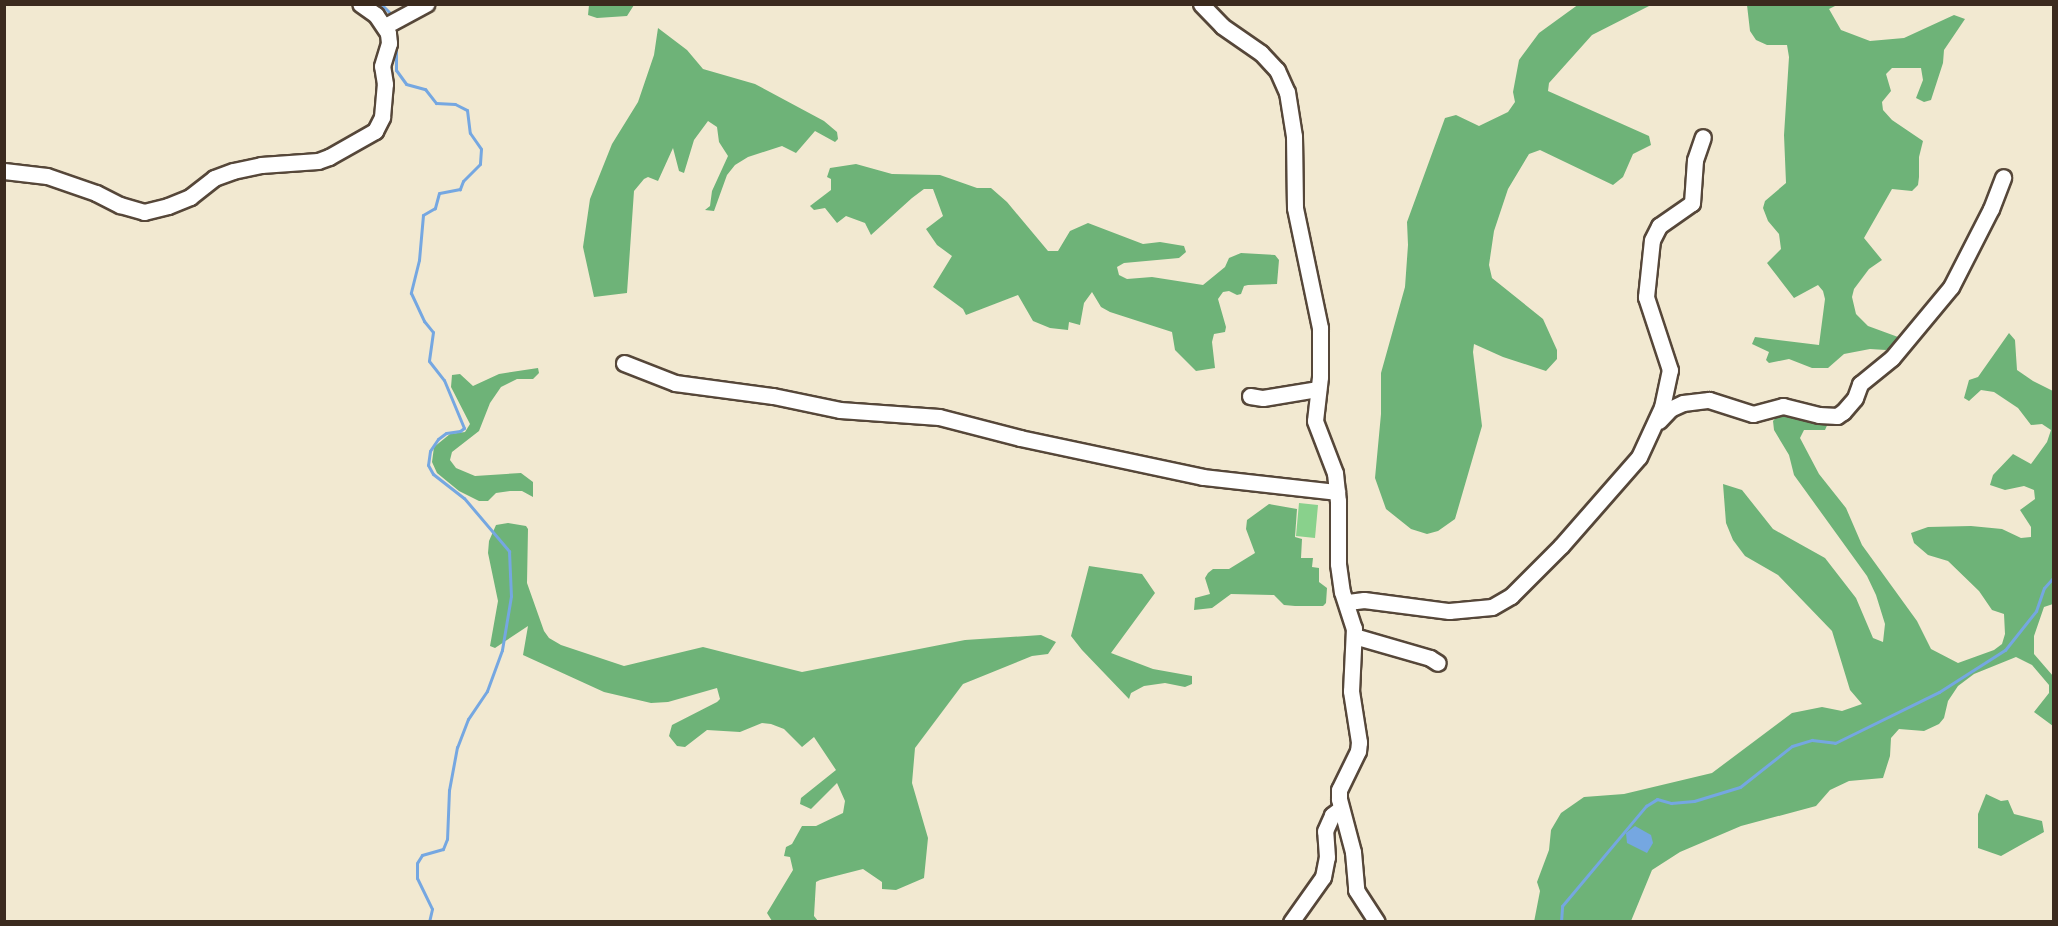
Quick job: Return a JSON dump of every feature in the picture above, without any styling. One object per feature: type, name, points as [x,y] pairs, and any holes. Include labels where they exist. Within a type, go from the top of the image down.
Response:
[{"type":"street","points":[[360,4],[392,22]]},
{"type":"street","points":[[392,22],[426,4]]},
{"type":"street","points":[[1201,4],[1222,26],[1261,53],[1277,70],[1287,92],[1294,136],[1295,208],[1320,328],[1316,421],[1335,473],[1338,564],[1342,592],[1348,602],[1354,636],[1351,691],[1359,742],[1358,751],[1339,790],[1340,809],[1353,852],[1356,890],[1377,921]]},
{"type":"street","points":[[4,171],[46,176],[96,193],[120,206],[144,212],[190,197],[214,178],[233,171],[261,165],[318,161],[329,157],[349,148],[379,126],[385,84],[382,66],[392,22]]},
{"type":"street","points":[[1348,602],[1364,600],[1449,611],[1492,607],[1504,601],[1561,546],[1639,457],[1662,406],[1670,370],[1646,297],[1652,240],[1659,226],[1692,203],[1695,160],[1703,137]]},
{"type":"street","points":[[1650,432],[1670,409],[1694,401],[1721,401],[1753,414],[1784,406],[1819,415],[1837,416],[1843,412],[1855,398],[1860,384],[1892,358],[1951,287],[1991,209],[2003,177]]},
{"type":"street","points":[[624,363],[675,383],[773,396],[840,410],[939,417],[1052,445],[1203,477],[1337,492]]},
{"type":"street","points":[[1250,396],[1263,398],[1318,389]]},
{"type":"street","points":[[1354,636],[1430,658],[1438,663]]},
{"type":"street","points":[[1291,921],[1323,877],[1327,857],[1325,831],[1332,815],[1340,809]]},
{"type":"green space","points":[[589,4],[634,5],[627,16],[597,18],[588,15]]},
{"type":"green space","points":[[1579,4],[1651,5],[1592,35],[1549,83],[1548,91],[1649,136],[1651,145],[1633,154],[1623,177],[1613,185],[1540,150],[1529,154],[1508,189],[1494,231],[1489,265],[1492,278],[1543,319],[1557,350],[1557,359],[1546,371],[1503,357],[1474,344],[1482,426],[1455,519],[1438,531],[1427,534],[1411,529],[1386,509],[1375,478],[1381,414],[1381,373],[1405,287],[1407,222],[1445,118],[1456,115],[1479,126],[1508,112],[1515,102],[1513,92],[1519,60],[1539,33]]},
{"type":"green space","points":[[1747,5],[1837,5],[1829,9],[1841,30],[1870,41],[1904,38],[1954,15],[1965,19],[1944,50],[1943,63],[1931,100],[1924,102],[1916,98],[1923,80],[1921,68],[1892,68],[1886,74],[1891,91],[1882,102],[1883,110],[1892,120],[1923,141],[1919,157],[1918,185],[1912,191],[1892,189],[1864,238],[1882,260],[1869,269],[1854,289],[1852,297],[1856,314],[1868,326],[1898,337],[1893,346],[1886,350],[1870,349],[1844,354],[1828,368],[1812,368],[1789,359],[1769,363],[1766,360],[1769,352],[1752,344],[1755,337],[1819,345],[1825,299],[1818,285],[1794,298],[1767,263],[1781,249],[1779,234],[1768,221],[1763,208],[1765,201],[1786,183],[1784,135],[1789,57],[1787,45],[1767,45],[1756,40],[1750,31]]},
{"type":"green space","points":[[658,28],[687,50],[703,69],[755,84],[824,121],[837,132],[838,139],[835,142],[815,131],[796,153],[782,146],[748,157],[735,165],[727,175],[714,211],[705,210],[710,206],[712,191],[728,156],[719,142],[717,127],[708,121],[694,140],[684,173],[679,171],[673,148],[658,181],[648,177],[634,191],[627,293],[594,297],[583,247],[590,199],[612,144],[638,102],[654,55]]},
{"type":"green space","points":[[856,164],[892,174],[940,175],[977,188],[991,188],[1007,202],[1048,251],[1058,251],[1070,231],[1088,223],[1143,244],[1160,242],[1184,246],[1186,252],[1179,258],[1124,263],[1117,267],[1119,275],[1127,279],[1152,277],[1203,285],[1225,267],[1229,258],[1241,253],[1275,255],[1279,260],[1277,284],[1244,286],[1241,294],[1237,295],[1229,291],[1223,292],[1218,299],[1226,327],[1225,332],[1214,334],[1212,342],[1215,368],[1196,371],[1175,350],[1172,332],[1110,312],[1101,307],[1092,292],[1084,303],[1080,325],[1069,322],[1068,330],[1050,328],[1033,321],[1018,295],[966,315],[963,309],[933,287],[952,256],[937,245],[926,229],[943,216],[933,189],[924,189],[871,235],[865,223],[846,216],[837,223],[825,208],[814,210],[810,206],[831,190],[831,179],[827,177],[830,168]]},
{"type":"green space","points":[[2009,333],[2015,340],[2017,370],[2053,391],[2053,604],[2044,607],[2034,636],[2034,654],[2053,676],[2053,726],[2034,712],[2049,693],[2049,685],[2032,665],[2016,657],[1974,674],[1958,686],[1948,701],[1944,718],[1939,724],[1924,731],[1899,729],[1891,738],[1890,756],[1883,778],[1849,781],[1830,790],[1816,806],[1741,826],[1680,852],[1652,870],[1631,921],[1534,922],[1540,891],[1537,882],[1549,850],[1551,830],[1561,813],[1584,797],[1624,794],[1712,773],[1792,713],[1822,707],[1842,711],[1862,704],[1850,690],[1832,631],[1778,575],[1745,556],[1733,540],[1726,523],[1723,484],[1742,490],[1773,529],[1825,558],[1856,598],[1873,638],[1883,642],[1885,624],[1876,595],[1867,576],[1794,475],[1789,455],[1774,430],[1773,421],[1780,413],[1789,410],[1829,421],[1825,430],[1804,430],[1800,438],[1819,474],[1846,508],[1862,545],[1917,621],[1931,649],[1958,663],[1994,650],[2002,644],[2005,634],[2004,614],[1992,610],[1979,591],[1948,561],[1928,555],[1914,543],[1911,533],[1928,527],[1971,526],[2002,529],[2021,538],[2031,537],[2031,527],[2020,510],[2035,499],[2034,490],[2024,486],[2005,490],[1990,485],[1993,475],[2013,454],[2031,464],[2047,442],[2051,430],[2042,424],[2031,425],[2018,408],[1994,392],[1981,390],[1969,401],[1964,398],[1969,380],[1978,377]]},
{"type":"green space","points":[[538,368],[539,373],[533,379],[517,379],[501,387],[490,403],[479,431],[452,452],[450,460],[456,468],[475,476],[521,473],[533,482],[533,497],[522,491],[510,491],[496,493],[488,501],[479,501],[459,491],[437,473],[432,462],[434,447],[450,434],[465,432],[470,424],[451,387],[452,375],[460,374],[473,386],[499,374]]},
{"type":"green space","points":[[1299,503],[1318,505],[1315,538],[1296,536]]},
{"type":"green space","points":[[1269,504],[1297,509],[1295,537],[1302,539],[1301,558],[1313,558],[1312,567],[1319,568],[1319,582],[1327,588],[1326,603],[1323,606],[1284,605],[1274,595],[1231,594],[1212,608],[1194,610],[1195,598],[1210,594],[1205,578],[1208,573],[1213,569],[1229,569],[1255,553],[1246,529],[1247,520]]},
{"type":"green space","points":[[508,523],[526,526],[528,529],[527,583],[544,631],[549,638],[561,645],[624,666],[703,647],[802,672],[965,640],[1041,635],[1056,642],[1048,654],[1032,656],[963,684],[915,748],[912,783],[928,838],[924,878],[896,890],[882,889],[882,882],[863,869],[820,880],[816,882],[814,916],[818,921],[772,921],[767,913],[793,870],[790,857],[784,856],[786,847],[792,844],[802,826],[816,826],[843,813],[845,801],[837,783],[811,809],[800,804],[801,798],[836,770],[814,737],[802,747],[784,729],[771,724],[762,723],[740,732],[707,730],[685,747],[677,746],[669,736],[672,725],[717,702],[720,699],[717,688],[668,702],[651,703],[604,692],[523,655],[528,626],[495,648],[490,646],[498,601],[488,553],[489,541],[496,525]]},
{"type":"green space","points":[[1089,566],[1142,574],[1155,593],[1111,653],[1153,669],[1192,676],[1192,684],[1185,687],[1165,683],[1144,686],[1131,693],[1129,699],[1082,650],[1071,636]]},
{"type":"green space","points":[[1986,794],[2001,801],[2008,800],[2014,814],[2042,821],[2044,832],[2001,856],[1978,848],[1978,814]]},
{"type":"water","points":[[1635,826],[1651,835],[1653,843],[1647,853],[1627,843],[1626,833]]},
{"type":"waterway","points":[[381,4],[393,16]]},
{"type":"waterway","points":[[396,25],[396,70],[406,84],[425,89],[436,103],[455,104],[467,110],[470,133],[481,149],[480,164],[463,181],[460,189],[439,193],[435,208],[423,215],[419,260],[411,293],[424,321],[433,332],[429,361],[444,380],[464,428],[460,431],[446,433],[438,439],[430,451],[428,465],[433,474],[464,498],[509,551],[511,596],[502,650],[487,691],[468,719],[457,747],[449,790],[447,839],[443,849],[422,855],[417,863],[417,878],[432,909],[429,922]]},
{"type":"waterway","points":[[1561,922],[1562,906],[1646,806],[1657,799],[1671,803],[1694,801],[1740,787],[1792,746],[1812,740],[1835,743],[1939,692],[2005,650],[2036,611],[2044,588],[2054,577]]}]
